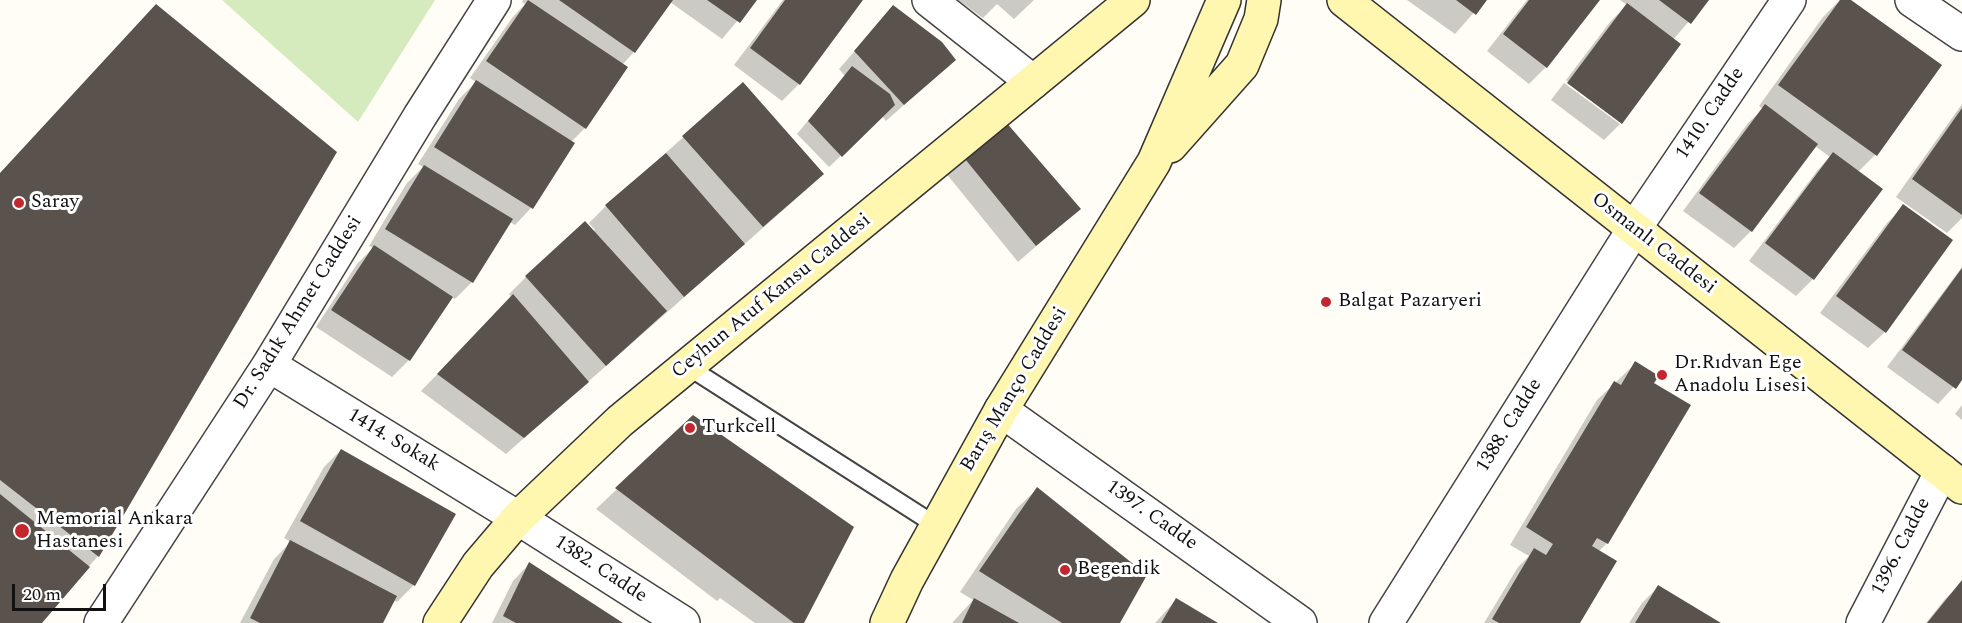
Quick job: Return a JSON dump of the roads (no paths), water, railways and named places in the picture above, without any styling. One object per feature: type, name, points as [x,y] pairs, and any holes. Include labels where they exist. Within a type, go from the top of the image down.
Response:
[{"type":"street","name":"Dr. Sadık Ahmet Caddesi","points":[[100,623],[268,365],[420,116],[494,0]]},
{"type":"street","points":[[929,0],[1033,82]]},
{"type":"street","name":"Ceyhun Atuf Kansu Caddesi","points":[[440,623],[478,565],[518,518],[620,421],[1133,0]]},
{"type":"street","name":"Barış Manço Caddesi","points":[[886,623],[936,526],[1001,410],[1154,162],[1224,0]]},
{"type":"street","name":"Barış Manço Caddesi","points":[[1154,162],[1242,66],[1261,19],[1264,0]]},
{"type":"street","name":"Osmanlı Caddesi","points":[[1344,0],[1952,479]]},
{"type":"street","name":"1410. Cadde","points":[[1634,229],[1789,0]]},
{"type":"street","points":[[1912,0],[1962,34]]},
{"type":"street","name":"1388. Cadde","points":[[1386,623],[1634,229]]},
{"type":"street","name":"1414. Sokak","points":[[268,365],[518,518]]},
{"type":"street","name":"1397. Cadde","points":[[1001,410],[1300,623]]},
{"type":"street","name":"1396. Cadde","points":[[1863,623],[1952,479]]},
{"type":"street","name":"1382. Cadde","points":[[518,518],[683,623]]},
{"type":"lane","points":[[687,366],[936,526]]},
{"type":"place","name":"Saray","points":[[19,203]]},
{"type":"place","name":"Balgat Pazaryeri","points":[[1326,302]]},
{"type":"place","name":"Dr.Rıdvan Ege Anadolu Lisesi","points":[[1662,375]]},
{"type":"place","name":"Turkcell","points":[[690,428]]},
{"type":"place","name":"Memorial Ankara Hastanesi","points":[[22,531]]},
{"type":"place","name":"Begendik","points":[[1065,570]]}]
